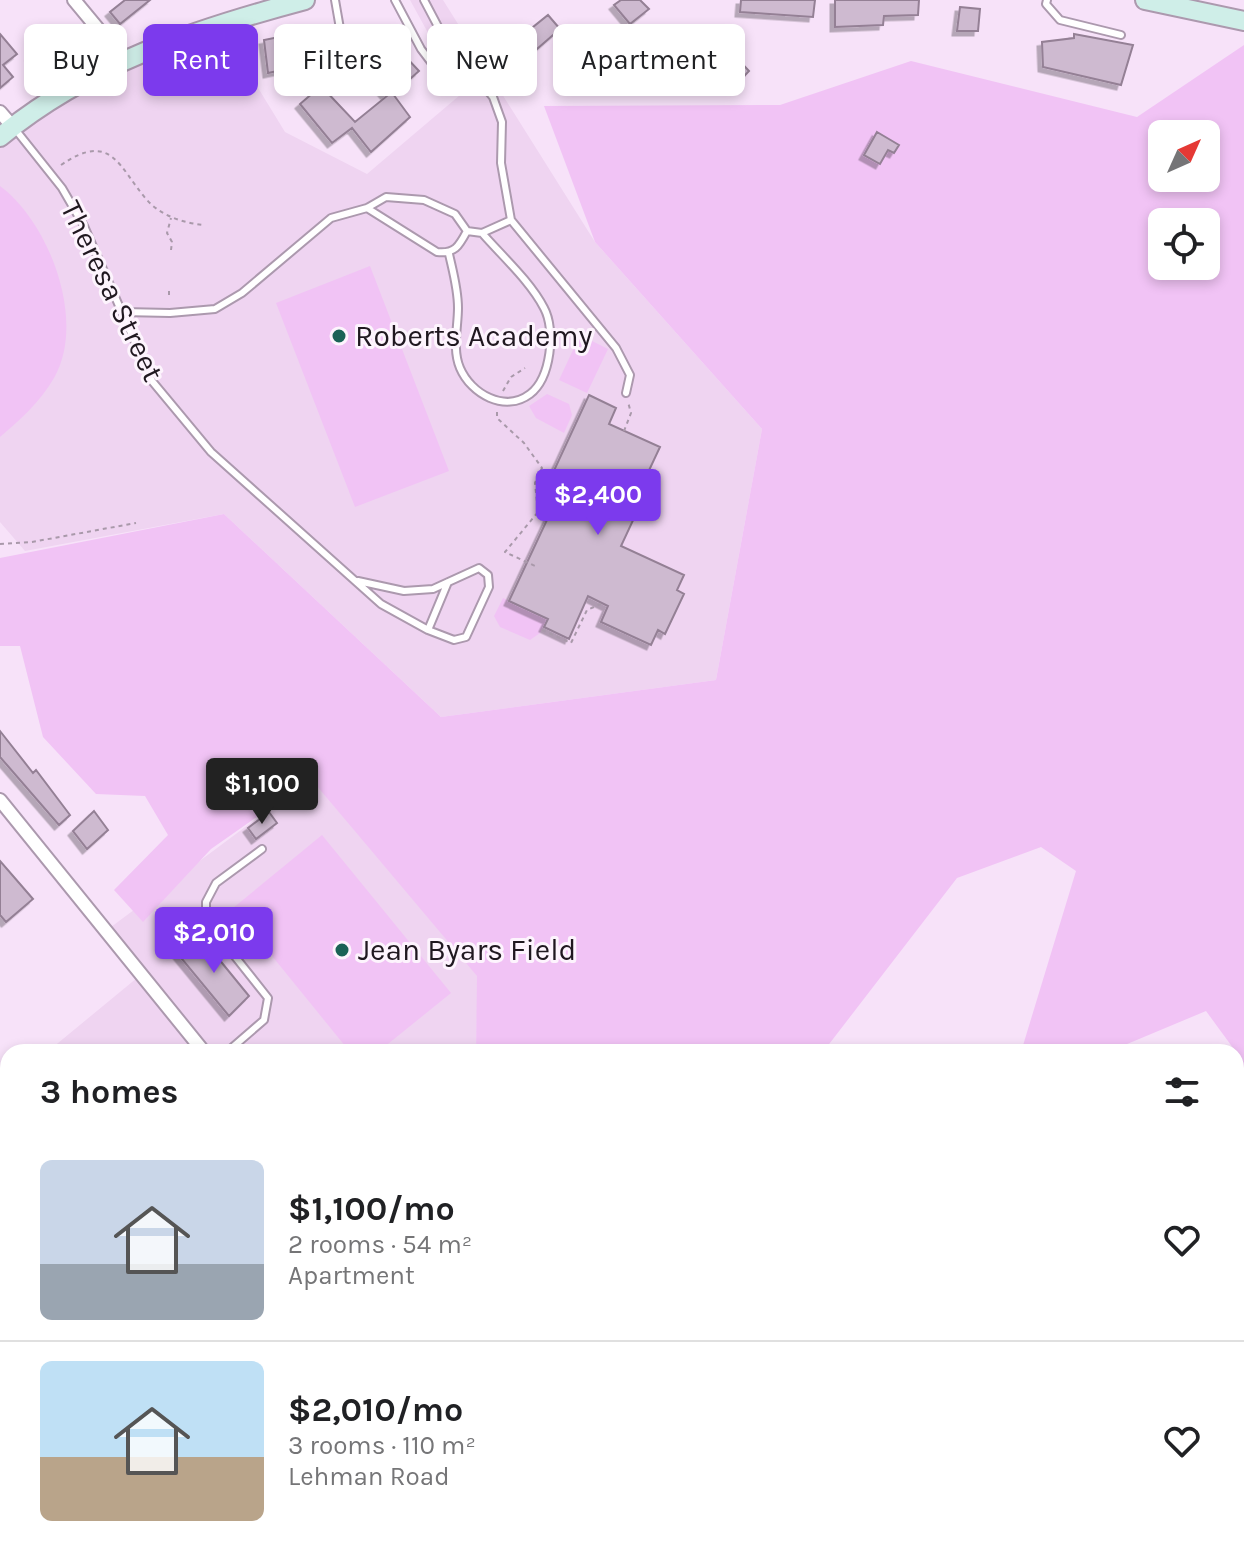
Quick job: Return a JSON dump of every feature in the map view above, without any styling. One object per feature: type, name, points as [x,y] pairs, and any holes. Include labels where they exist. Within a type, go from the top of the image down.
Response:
[{"type":"street","points":[[74,0],[94,24]]},
{"type":"street","points":[[127,58],[219,24],[305,0]]},
{"type":"street","points":[[1145,0],[1244,21]]},
{"type":"street","points":[[6,132],[64,96]]},
{"type":"street","name":"Theresa Street","points":[[0,112],[6,132]]},
{"type":"street","points":[[0,800],[198,1044]]},
{"type":"lane","points":[[335,0],[339,24]]},
{"type":"lane","points":[[395,0],[427,57]]},
{"type":"lane","points":[[424,0],[443,36],[493,97],[502,122],[501,163],[511,220],[616,348],[630,375],[626,393]]},
{"type":"lane","points":[[1047,0],[1046,4],[1060,20],[1121,35]]},
{"type":"lane","name":"Theresa Street","points":[[6,132],[29,143],[69,200],[123,312],[152,381],[211,452],[381,604],[428,630],[454,640],[466,637],[489,587],[488,575],[479,568],[448,582]]},
{"type":"lane","points":[[123,312],[170,313],[215,309],[242,293],[331,218],[367,208],[386,197],[424,200],[455,214],[467,231],[482,233],[511,220]]},
{"type":"lane","points":[[367,208],[437,252],[449,254],[457,248],[467,231]]},
{"type":"lane","points":[[449,254],[456,280],[459,367],[481,394],[499,402],[518,400],[530,394],[544,372],[551,337],[549,322],[537,297],[482,233]]},
{"type":"lane","points":[[358,581],[404,591],[433,589],[448,582]]},
{"type":"lane","points":[[428,630],[448,582]]},
{"type":"lane","points":[[236,1044],[264,1020],[268,998],[206,920],[206,902],[216,883],[262,849]]},
{"type":"path","points":[[61,165],[85,151],[107,154],[126,168],[148,202],[172,217],[204,225]]},
{"type":"path","points":[[171,250],[172,242],[167,233],[172,217]]},
{"type":"path","points":[[169,287],[169,295]]},
{"type":"path","points":[[503,392],[511,377],[525,368]]},
{"type":"path","points":[[624,431],[631,413],[626,393]]},
{"type":"path","points":[[498,407],[497,418],[524,443],[542,468],[535,483],[538,512],[505,552],[535,566]]},
{"type":"path","points":[[537,505],[561,517]]},
{"type":"path","points":[[0,544],[32,542],[136,523]]},
{"type":"path","points":[[542,630],[571,643],[587,610],[603,603]]},
{"type":"shaded area","name":"Roberts Academy","points":[[410,0],[443,0],[458,24],[427,24],[427,31]]},
{"type":"shaded area","points":[[1244,45],[1244,1044],[1230,1044],[1206,1011],[1127,1044],[1023,1044],[1076,871],[1041,847],[957,878],[829,1044],[476,1044],[477,976],[311,779],[211,849],[143,922],[114,890],[168,835],[145,796],[96,794],[43,737],[20,646],[0,646],[0,558],[224,514],[441,717],[716,680],[762,429],[595,242],[544,106],[780,105],[911,61],[1137,117]]},
{"type":"shaded area","name":"Roberts Academy","points":[[143,58],[143,96],[258,96],[258,88],[285,132],[367,174],[459,96],[503,96],[595,242],[762,429],[716,680],[441,717],[224,514],[25,551],[0,522],[0,137],[57,96],[127,96],[127,65]]},
{"type":"shaded area","points":[[0,186],[18,202],[34,223],[47,248],[58,274],[66,329],[63,355],[54,378],[36,403],[0,437]]},
{"type":"shaded area","points":[[370,266],[449,471],[355,507],[276,303]]},
{"type":"shaded area","points":[[580,335],[608,349],[587,393],[559,380]]},
{"type":"shaded area","points":[[547,394],[569,404],[572,415],[564,433],[536,418],[529,406]]},
{"type":"shaded area","points":[[503,598],[548,619],[540,633],[530,640],[500,627],[494,616]]},
{"type":"shaded area","points":[[311,778],[478,976],[476,1044],[57,1044],[143,973],[107,930]]},
{"type":"shaded area","name":"Jean Byars Field","points":[[322,835],[451,993],[388,1044],[344,1044],[233,908]]},
{"type":"building","points":[[125,0],[150,0],[120,24],[110,12]]},
{"type":"building","points":[[621,0],[640,0],[649,9],[630,24],[614,5]]},
{"type":"building","points":[[741,0],[815,0],[813,17],[740,12]]},
{"type":"building","points":[[835,0],[919,0],[918,15],[884,16],[883,25],[835,27]]},
{"type":"building","points":[[960,7],[980,9],[978,31],[957,31]]},
{"type":"building","points":[[548,15],[556,24],[553,24],[553,35],[537,49],[537,24]]},
{"type":"building","points":[[0,34],[17,54],[3,65],[13,77],[0,88]]},
{"type":"building","points":[[1074,34],[1133,45],[1121,85],[1043,67],[1042,42],[1074,38]]},
{"type":"building","points":[[274,38],[274,72],[268,73],[264,40]]},
{"type":"building","points":[[411,62],[419,71],[411,78]]},
{"type":"building","points":[[309,96],[330,96],[355,122],[387,96],[394,96],[410,117],[371,152],[352,128],[332,143],[300,104]]},
{"type":"building","points":[[877,132],[899,145],[894,153],[888,150],[880,164],[864,155]]},
{"type":"building","points":[[589,395],[616,408],[609,424],[660,447],[636,498],[642,501],[621,546],[684,575],[677,590],[684,594],[665,634],[658,630],[651,645],[601,622],[608,606],[588,596],[569,639],[544,627],[548,619],[509,601],[554,505],[551,495],[558,481],[551,477]]},
{"type":"building","points":[[0,731],[33,773],[36,770],[70,815],[59,825],[0,757]]},
{"type":"building","points":[[94,811],[108,830],[87,849],[73,831]]},
{"type":"building","points":[[269,812],[277,823],[256,839],[248,828]]},
{"type":"building","points":[[0,861],[33,899],[6,922],[0,915]]},
{"type":"building","points":[[200,936],[249,996],[229,1016],[177,953]]},
{"type":"place","name":"Roberts Academy","points":[[339,336]]},
{"type":"place","name":"Jean Byars Field","points":[[342,950]]}]
